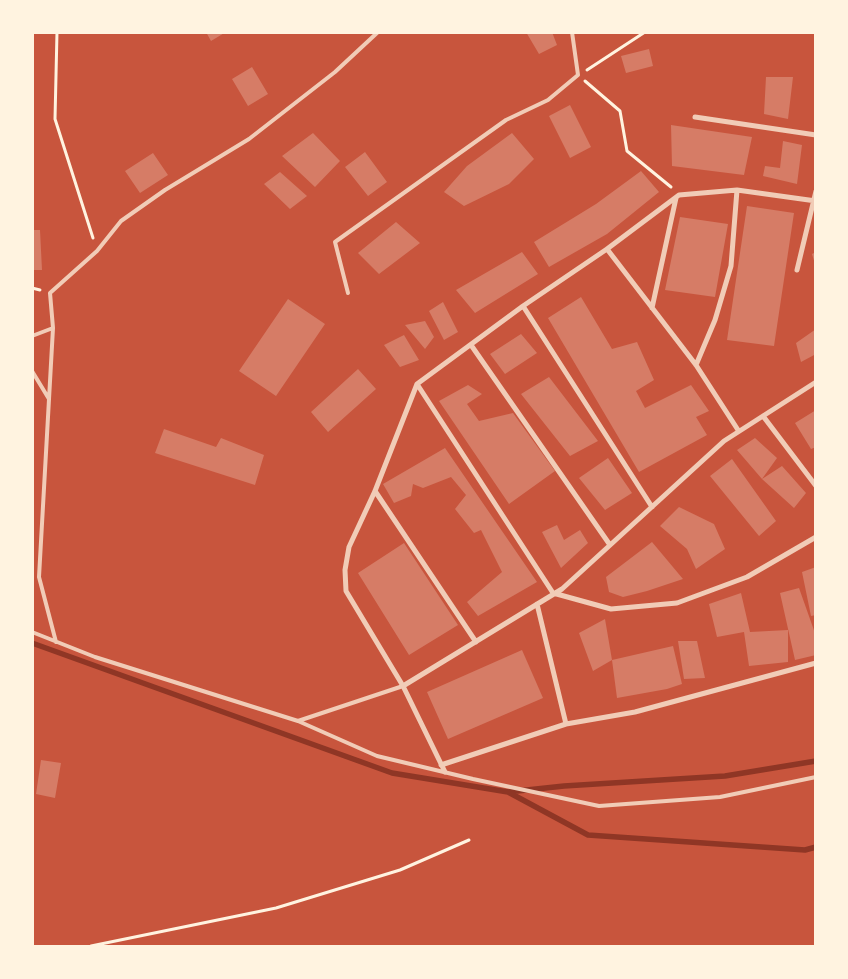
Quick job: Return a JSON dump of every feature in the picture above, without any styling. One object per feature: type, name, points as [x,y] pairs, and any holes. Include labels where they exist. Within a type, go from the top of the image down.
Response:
[{"type":"street","points":[[695,118],[816,135]]},
{"type":"street","points":[[696,365],[716,320],[731,266],[737,190]]},
{"type":"street","points":[[445,772],[404,686],[346,592],[345,570],[349,547],[375,490],[417,384],[524,306],[607,249],[678,196],[737,190],[815,201]]},
{"type":"street","points":[[797,270],[816,191]]},
{"type":"street","points":[[652,308],[678,196]]},
{"type":"street","points":[[607,249],[696,365],[738,430]]},
{"type":"street","points":[[524,306],[652,507]]},
{"type":"street","points":[[471,344],[610,545]]},
{"type":"street","points":[[404,686],[562,589],[724,441],[738,430],[816,382]]},
{"type":"street","points":[[417,384],[553,593],[611,609],[677,602],[747,577],[816,537]]},
{"type":"street","points":[[763,416],[816,486]]},
{"type":"street","points":[[375,490],[476,642]]},
{"type":"street","points":[[537,604],[566,724]]},
{"type":"street","points":[[441,764],[566,724],[635,712],[816,663]]},
{"type":"lane","points":[[56,642],[39,577],[53,328],[50,293],[97,250],[122,221],[165,190],[249,139],[335,72],[378,32]]},
{"type":"lane","points":[[348,293],[335,242],[506,120],[548,100],[578,75],[572,32]]},
{"type":"lane","points":[[32,336],[53,328]]},
{"type":"lane","points":[[32,371],[50,400]]},
{"type":"lane","points":[[32,632],[94,657],[298,721],[378,756],[598,806],[720,797],[816,777]]},
{"type":"lane","points":[[298,721],[404,686]]},
{"type":"path","points":[[57,32],[54,119],[97,250]]},
{"type":"path","points":[[645,32],[578,75],[620,110],[627,151],[678,196]]},
{"type":"path","points":[[91,946],[276,908],[400,870],[469,840]]},
{"type":"building","points":[[206,32],[226,32],[211,41]]},
{"type":"building","points":[[526,32],[552,32],[557,45],[539,54]]},
{"type":"building","points":[[649,49],[653,66],[626,73],[621,56]]},
{"type":"building","points":[[252,67],[268,94],[248,106],[232,79]]},
{"type":"building","points":[[766,77],[793,77],[788,119],[764,114]]},
{"type":"building","points":[[570,105],[591,147],[570,158],[549,116]]},
{"type":"building","points":[[671,125],[752,137],[744,175],[672,166]]},
{"type":"building","points":[[313,133],[340,161],[315,187],[282,156]]},
{"type":"building","points":[[512,133],[534,159],[509,184],[464,206],[444,192],[467,166]]},
{"type":"building","points":[[783,141],[802,145],[797,184],[763,176],[765,166],[780,168]]},
{"type":"building","points":[[365,152],[387,182],[368,196],[345,167]]},
{"type":"building","points":[[153,153],[168,175],[140,193],[125,171]]},
{"type":"building","points":[[641,171],[659,192],[607,234],[549,267],[534,242],[596,204]]},
{"type":"building","points":[[280,172],[307,196],[290,209],[264,184]]},
{"type":"building","points":[[747,206],[794,213],[774,346],[727,340]]},
{"type":"building","points":[[680,217],[728,224],[715,297],[665,290]]},
{"type":"building","points":[[396,222],[420,243],[379,274],[358,253]]},
{"type":"building","points":[[32,230],[40,230],[42,270],[32,270]]},
{"type":"building","points":[[522,252],[538,274],[475,313],[456,290]]},
{"type":"building","points":[[816,252],[816,264],[815,264],[812,254]]},
{"type":"building","points":[[581,297],[612,349],[637,342],[654,380],[636,391],[645,408],[691,385],[709,411],[696,417],[707,435],[639,472],[548,318]]},
{"type":"building","points":[[288,299],[325,324],[276,396],[239,371]]},
{"type":"building","points":[[443,302],[458,332],[444,340],[429,311]]},
{"type":"building","points":[[425,321],[434,337],[425,349],[405,325]]},
{"type":"building","points":[[816,329],[816,354],[801,362],[796,343]]},
{"type":"building","points":[[521,334],[537,353],[505,374],[490,354]]},
{"type":"building","points":[[404,335],[419,360],[400,367],[384,345]]},
{"type":"building","points":[[358,369],[376,389],[328,432],[311,412]]},
{"type":"building","points":[[549,377],[598,441],[570,456],[521,394]]},
{"type":"building","points":[[468,385],[482,394],[467,404],[479,421],[513,413],[555,471],[509,504],[439,401]]},
{"type":"building","points":[[816,410],[816,447],[811,449],[795,423]]},
{"type":"building","points":[[164,429],[216,447],[221,438],[264,455],[255,485],[155,453]]},
{"type":"building","points":[[755,438],[777,458],[762,479],[737,450]]},
{"type":"building","points":[[445,448],[537,582],[478,616],[467,602],[502,572],[481,530],[474,533],[455,509],[466,495],[451,477],[423,488],[413,484],[411,496],[394,503],[383,484]]},
{"type":"building","points":[[608,458],[632,493],[605,510],[579,478]]},
{"type":"building","points":[[732,459],[776,521],[759,536],[710,476]]},
{"type":"building","points":[[782,466],[806,493],[794,508],[762,479]]},
{"type":"building","points":[[679,507],[714,524],[725,549],[696,569],[687,549],[660,526]]},
{"type":"building","points":[[557,525],[564,540],[580,530],[588,543],[561,568],[542,532]]},
{"type":"building","points":[[652,542],[683,579],[623,597],[609,592],[606,577]]},
{"type":"building","points":[[404,543],[458,625],[409,655],[358,573]]},
{"type":"building","points":[[816,567],[816,615],[811,616],[802,572]]},
{"type":"building","points":[[799,588],[816,636],[816,655],[795,660],[780,593]]},
{"type":"building","points":[[741,593],[750,632],[788,630],[788,662],[749,666],[744,632],[717,637],[709,604]]},
{"type":"building","points":[[605,619],[612,660],[593,671],[579,633]]},
{"type":"building","points":[[678,641],[697,641],[705,678],[684,679]]},
{"type":"building","points":[[673,646],[682,684],[667,689],[617,698],[612,660]]},
{"type":"building","points":[[522,650],[543,698],[448,739],[427,692]]},
{"type":"building","points":[[41,760],[61,763],[55,798],[36,794]]},
{"type":"waterway","points":[[32,643],[392,773],[508,792],[564,786],[725,776],[816,761]]},
{"type":"waterway","points":[[508,792],[588,835],[805,850],[816,847]]}]
